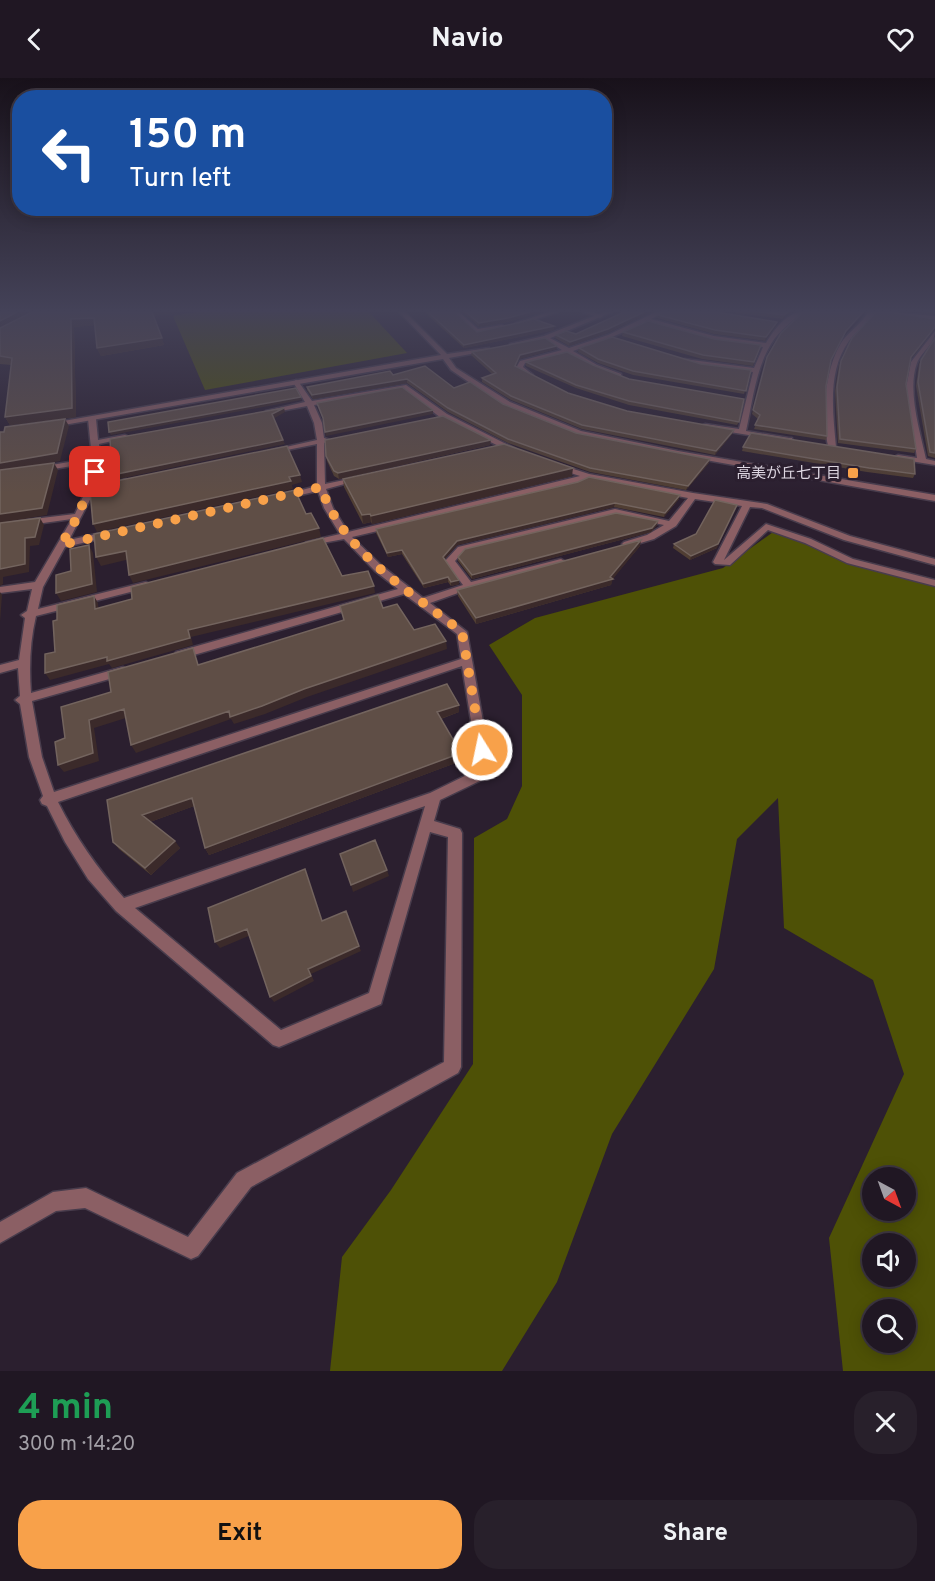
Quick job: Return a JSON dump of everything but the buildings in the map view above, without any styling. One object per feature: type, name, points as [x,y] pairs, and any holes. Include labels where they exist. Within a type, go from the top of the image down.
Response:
[{"type":"street","points":[[44,426],[354,372]]},
{"type":"street","points":[[458,372],[507,404],[579,433],[678,453],[935,498]]},
{"type":"street","points":[[526,372],[539,381]]},
{"type":"street","points":[[613,372],[631,379]]},
{"type":"street","points":[[742,431],[755,372]]},
{"type":"street","points":[[832,372],[830,388],[832,447]]},
{"type":"street","points":[[912,372],[909,388],[922,461]]},
{"type":"street","points":[[121,906],[434,797],[486,772],[462,632],[407,590],[345,535],[328,510],[321,487],[325,440],[310,404],[296,382]]},
{"type":"street","points":[[264,412],[404,386],[444,416],[504,447],[525,454]]},
{"type":"street","points":[[738,398],[749,400]]},
{"type":"street","points":[[433,418],[444,416]]},
{"type":"street","points":[[92,419],[95,472],[78,516],[39,585],[26,615],[19,664],[24,730],[47,800],[69,843],[100,884],[121,906],[279,1039],[375,998],[434,797]]},
{"type":"street","points":[[696,424],[798,441]]},
{"type":"street","points":[[94,443],[140,435]]},
{"type":"street","points":[[262,454],[325,440]]},
{"type":"street","points":[[820,445],[843,449]]},
{"type":"street","points":[[494,451],[504,447]]},
{"type":"street","points":[[888,456],[935,463]]},
{"type":"street","points":[[33,471],[95,460]]},
{"type":"street","points":[[545,461],[587,476],[693,496],[764,506],[847,538],[935,562]]},
{"type":"street","points":[[299,547],[577,481],[587,476]]},
{"type":"street","points":[[276,497],[367,477]]},
{"type":"street","points":[[89,490],[135,480]]},
{"type":"street","points":[[613,548],[657,536],[673,524],[693,496]]},
{"type":"street","points":[[748,503],[718,562],[727,563],[766,527],[808,541],[850,561],[935,583]]},
{"type":"street","points":[[469,586],[450,561],[460,549],[615,512],[673,524]]},
{"type":"street","points":[[0,526],[78,516]]},
{"type":"street","points":[[61,545],[117,533]]},
{"type":"street","points":[[423,602],[469,586],[568,560]]},
{"type":"street","points":[[26,615],[151,584]]},
{"type":"street","points":[[0,590],[39,585]]},
{"type":"street","points":[[169,658],[407,590]]},
{"type":"street","points":[[47,800],[466,661]]},
{"type":"street","points":[[0,669],[19,664]]},
{"type":"street","points":[[21,700],[135,668]]},
{"type":"street","points":[[0,1233],[53,1202],[86,1198],[190,1249],[244,1180],[452,1067],[455,833],[426,825]]},
{"type":"shaded area","points":[[197,372],[301,372],[205,390]]},
{"type":"shaded area","points":[[776,530],[852,559],[935,581],[935,1371],[843,1371],[829,1238],[904,1074],[873,980],[784,928],[778,798],[737,839],[714,969],[612,1134],[557,1282],[502,1371],[330,1371],[342,1257],[391,1190],[473,1064],[474,838],[507,819],[522,786],[522,695],[489,645],[535,618],[723,568]]},
{"type":"place","name":"高美が丘七丁目","points":[[853,473]]},
{"type":"route","points":[[95,472],[78,516],[61,545],[321,487],[328,510],[345,535],[407,590],[462,632],[482,750]]}]
